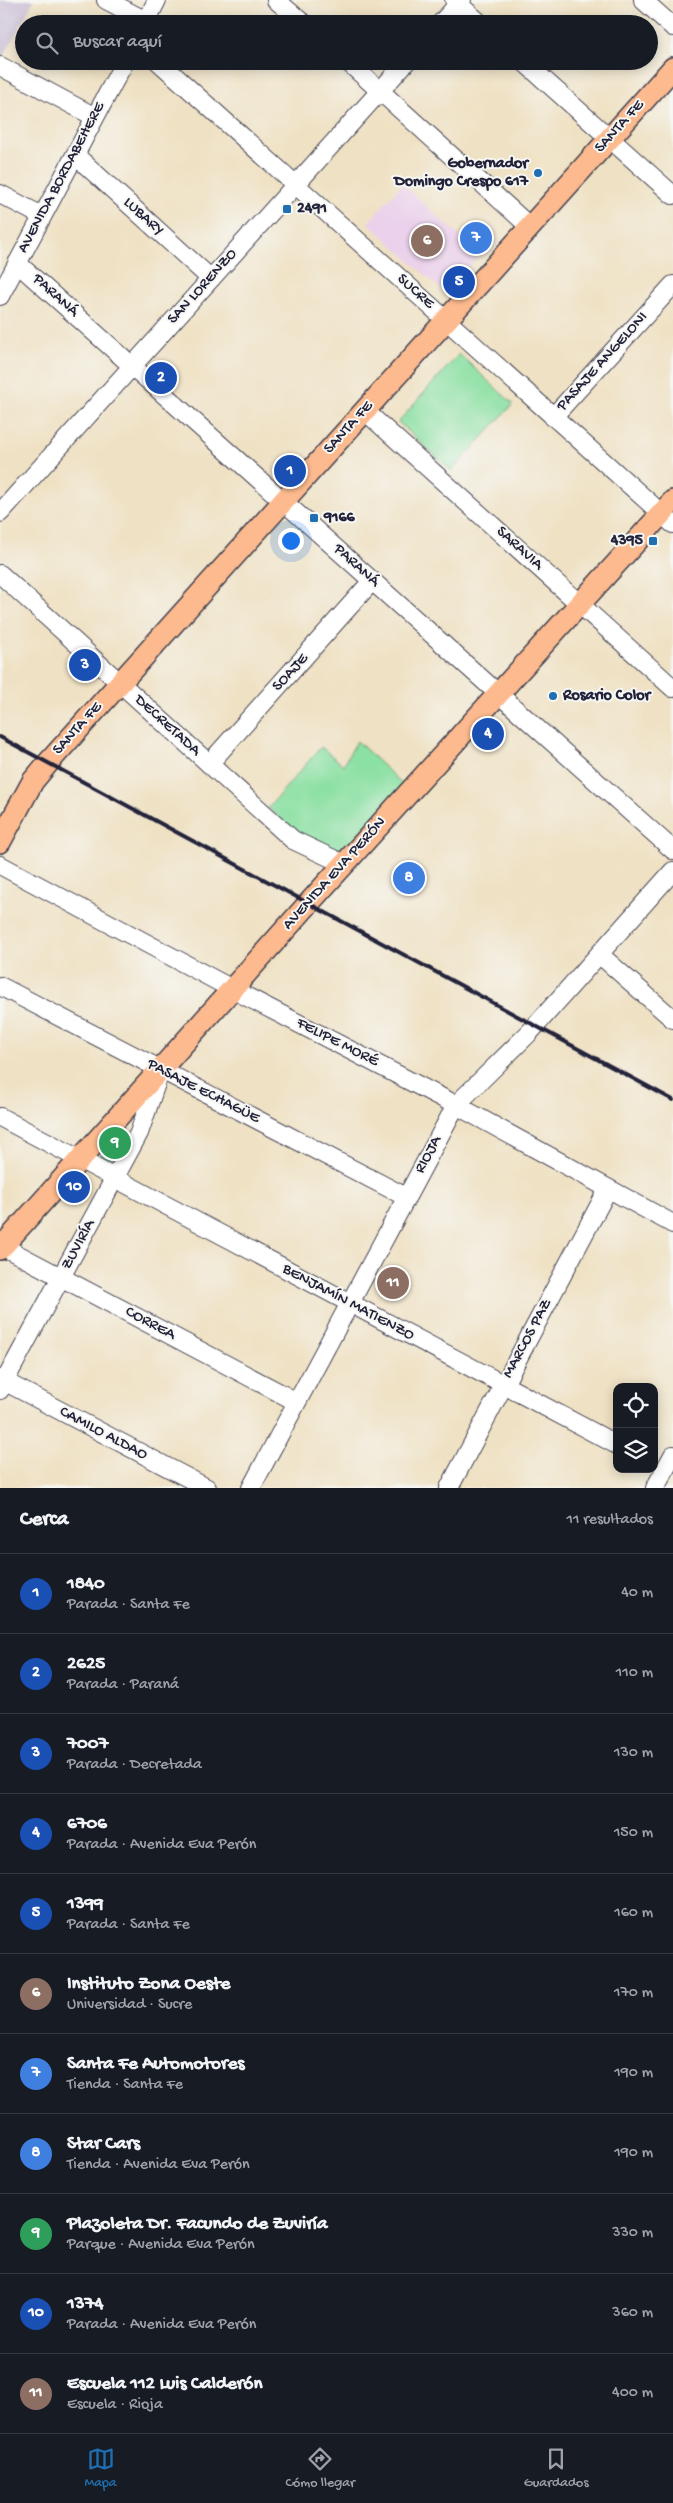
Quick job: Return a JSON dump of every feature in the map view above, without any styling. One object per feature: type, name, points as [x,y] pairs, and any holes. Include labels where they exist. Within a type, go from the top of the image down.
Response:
[{"type":"main road","name":"SANTA FE","points":[[0,842],[33,781],[673,68]]},
{"type":"main road","name":"AVENIDA EVA PERÓN","points":[[1,1248],[344,864],[580,604],[669,513]]},
{"type":"street","points":[[106,0],[131,15]]},
{"type":"street","points":[[149,15],[157,0]]},
{"type":"street","points":[[276,0],[294,15]]},
{"type":"street","points":[[643,0],[673,28]]},
{"type":"street","points":[[447,15],[458,1],[472,15]]},
{"type":"street","points":[[0,66],[95,117]]},
{"type":"street","name":"AVENIDA BORDABEHERE","points":[[0,296],[120,70]]},
{"type":"street","name":"SUCRE","points":[[168,70],[554,417],[669,513]]},
{"type":"street","points":[[358,70],[530,227]]},
{"type":"street","name":"SAN LORENZO","points":[[0,513],[399,70]]},
{"type":"street","points":[[533,70],[673,195]]},
{"type":"street","name":"LUBARY","points":[[75,155],[211,278]]},
{"type":"street","points":[[0,194],[42,216]]},
{"type":"street","name":"PARANÁ","points":[[17,263],[673,850]]},
{"type":"street","name":"PASAJE ANGELONI","points":[[554,417],[673,285]]},
{"type":"street","name":"SARAVIA","points":[[365,410],[673,688]]},
{"type":"street","name":"DECRETADA","points":[[0,574],[293,840],[344,864]]},
{"type":"street","name":"SOAJE","points":[[209,764],[372,581]]},
{"type":"street","name":"FELIPE MORÉ","points":[[0,865],[232,989],[456,1105],[673,1224]]},
{"type":"street","name":"RIOJA","points":[[251,1488],[456,1105],[529,1033],[673,871]]},
{"type":"street","points":[[599,954],[673,1019]]},
{"type":"street","name":"PASAJE ECHAGÜE","points":[[0,986],[406,1197]]},
{"type":"street","name":"ZUVIRÍA","points":[[2,1384],[139,1133],[160,1069]]},
{"type":"street","name":"BENJAMÍN MATIENZO","points":[[0,1117],[114,1180],[613,1443]]},
{"type":"street","name":"MARCOS PAZ","points":[[449,1488],[608,1189]]},
{"type":"street","name":"CORREA","points":[[1,1248],[61,1277],[297,1402]]},
{"type":"street","name":"CAMILO ALDAO","points":[[2,1384],[206,1488]]},
{"type":"street","points":[[656,1488],[673,1455]]},
{"type":"shaded area","points":[[0,0],[34,0],[26,15],[15,15],[15,35],[0,63]]},
{"type":"shaded area","points":[[402,184],[480,254],[445,293],[368,223]]},
{"type":"green space","points":[[459,354],[513,404],[452,471],[398,422]]},
{"type":"green space","points":[[357,741],[403,785],[342,852],[331,850],[321,847],[302,836],[268,808],[321,747],[343,765]]},
{"type":"green space","points":[[128,1124],[125,1134],[106,1166],[97,1160],[101,1153]]},
{"type":"railway","points":[[0,737],[673,1100]]},
{"type":"place","name":"Gobernador Domingo Crespo 617","points":[[538,173]]},
{"type":"place","name":"2491","points":[[287,209]]},
{"type":"place","name":"Santa Fe Automotores","points":[[476,238]]},
{"type":"place","name":"Instituto Zona Oeste","points":[[427,241]]},
{"type":"place","name":"1399","points":[[459,282]]},
{"type":"place","name":"2625","points":[[161,378]]},
{"type":"place","name":"1840","points":[[290,471]]},
{"type":"place","name":"9166","points":[[314,518]]},
{"type":"place","name":"4395","points":[[653,541]]},
{"type":"place","name":"7007","points":[[85,665]]},
{"type":"place","name":"Rosario Color","points":[[553,696]]},
{"type":"place","name":"6706","points":[[488,734]]},
{"type":"place","name":"Star Cars","points":[[409,878]]},
{"type":"place","name":"Plazoleta Dr. Facundo de Zuviría","points":[[115,1143]]},
{"type":"place","name":"1374","points":[[74,1187]]},
{"type":"place","name":"Escuela 112 Luis Calderón","points":[[393,1283]]}]
